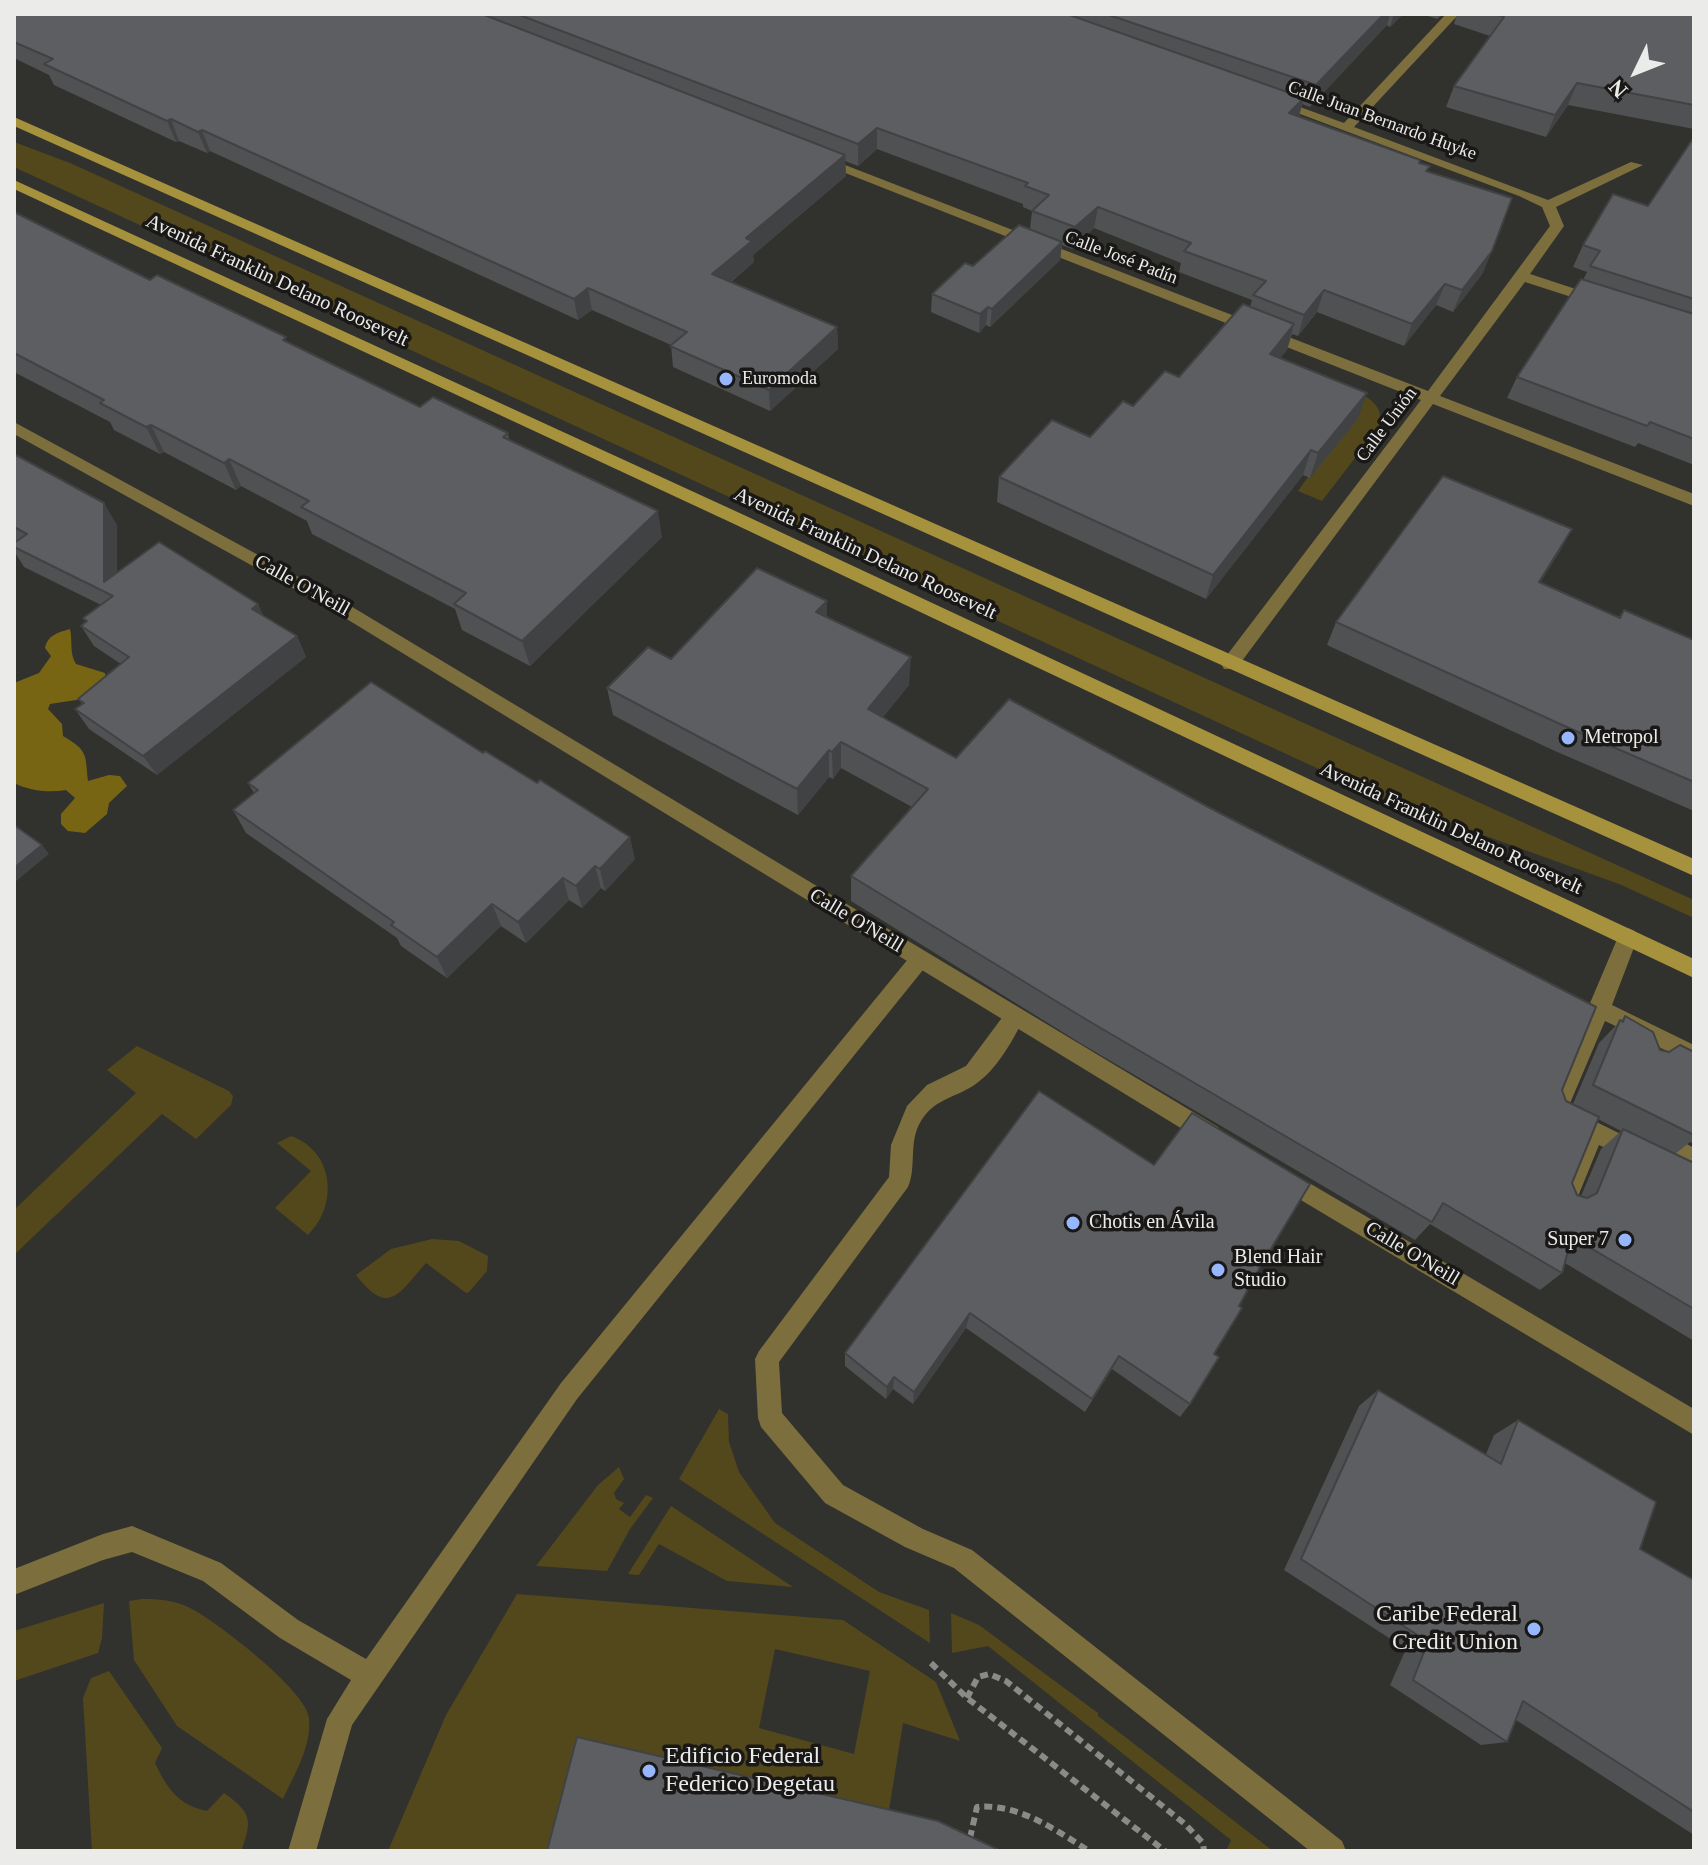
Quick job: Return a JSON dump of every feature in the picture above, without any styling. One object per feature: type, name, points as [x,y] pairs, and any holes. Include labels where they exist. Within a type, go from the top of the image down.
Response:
[{"type":"main road","name":"Avenida Franklin Delano Roosevelt","points":[[14,121],[949,534],[1230,664],[1694,868]]},
{"type":"main road","name":"Avenida Franklin Delano Roosevelt","points":[[14,184],[738,519],[1694,969]]},
{"type":"street","points":[[1347,127],[1453,14]]},
{"type":"street","name":"Calle Juan Bernardo Huyke","points":[[1263,98],[1524,193],[1548,205]]},
{"type":"street","name":"Calle José Padín","points":[[814,158],[1694,500]]},
{"type":"street","points":[[1548,205],[1636,165]]},
{"type":"street","name":"Calle Unión","points":[[1230,664],[1432,399],[1557,226],[1548,205]]},
{"type":"street","points":[[1522,276],[1607,304]]},
{"type":"street","name":"Calle O'Neill","points":[[14,427],[333,603],[1232,1147]]},
{"type":"street","points":[[1628,937],[1555,1112],[1676,1164],[1694,1182]]},
{"type":"street","points":[[302,1851],[340,1719],[569,1391],[920,959]]},
{"type":"street","points":[[1600,1009],[1694,1055]]},
{"type":"street","points":[[1014,1017],[974,1073],[955,1085],[930,1094],[904,1130],[898,1162],[900,1180],[767,1359],[770,1418],[834,1494],[914,1538],[963,1559],[1332,1851]]},
{"type":"street","points":[[1636,1028],[1642,1051]]},
{"type":"street","points":[[1564,1203],[1594,1131]]},
{"type":"street","name":"Calle O'Neill","points":[[1259,1163],[1694,1423]]},
{"type":"street","points":[[14,1582],[103,1547],[132,1539],[212,1572],[289,1629],[371,1677]]},
{"type":"path","points":[[931,1663],[967,1698],[1165,1851]]},
{"type":"path","points":[[967,1698],[978,1677],[989,1674],[1006,1681],[1185,1824],[1203,1843],[1204,1851]]},
{"type":"path","points":[[970,1838],[977,1807],[995,1805],[1018,1813],[1089,1851]]},
{"type":"shaded area","points":[[14,142],[70,163],[1694,900],[1694,918],[1619,884],[1386,800],[14,167]]},
{"type":"shaded area","points":[[1365,396],[1379,410],[1378,428],[1322,501],[1298,491]]},
{"type":"shaded area","points":[[70,629],[76,664],[105,673],[106,682],[89,698],[50,704],[48,709],[62,724],[63,736],[82,750],[88,781],[109,775],[120,776],[127,786],[109,803],[107,814],[85,833],[68,831],[61,824],[61,814],[75,798],[66,790],[40,791],[14,783],[14,683],[39,673],[51,656],[45,648],[48,640]]},
{"type":"shaded area","points":[[137,1046],[229,1091],[233,1096],[231,1105],[196,1139],[162,1114],[14,1255],[14,1210],[136,1093],[107,1070]]},
{"type":"shaded area","points":[[291,1136],[305,1143],[316,1154],[327,1180],[328,1194],[324,1209],[308,1235],[275,1208],[311,1171],[277,1143]]},
{"type":"shaded area","points":[[432,1239],[459,1241],[488,1256],[487,1271],[469,1292],[466,1293],[426,1263],[401,1291],[386,1298],[367,1288],[356,1275],[391,1249]]},
{"type":"shaded area","points":[[719,1409],[728,1414],[729,1442],[739,1472],[775,1523],[879,1592],[929,1610],[930,1643],[679,1479]]},
{"type":"shaded area","points":[[619,1467],[624,1479],[614,1493],[616,1499],[624,1503],[619,1509],[630,1517],[646,1495],[653,1498],[630,1529],[607,1571],[536,1566],[598,1485]]},
{"type":"shaded area","points":[[671,1506],[793,1587],[727,1581],[659,1544],[639,1575],[628,1574]]},
{"type":"shaded area","points":[[517,1594],[843,1620],[936,1682],[960,1741],[903,1723],[889,1810],[561,1851],[388,1851],[446,1715]],"holes":[[[775,1649],[870,1671],[854,1754],[759,1728]]]},
{"type":"shaded area","points":[[142,1599],[178,1603],[202,1615],[258,1657],[304,1706],[309,1718],[308,1739],[283,1799],[177,1726],[134,1660],[129,1601]]},
{"type":"shaded area","points":[[104,1603],[98,1653],[14,1681],[14,1631]]},
{"type":"shaded area","points":[[951,1613],[979,1625],[1098,1713],[1273,1851],[1226,1851],[1231,1840],[988,1646],[952,1653]]},
{"type":"shaded area","points":[[109,1671],[162,1748],[155,1763],[175,1794],[188,1804],[207,1811],[224,1793],[240,1806],[248,1824],[241,1851],[92,1851],[83,1698],[91,1678]]},
{"type":"building","points":[[14,14],[482,14],[845,155],[746,238],[752,241],[712,274],[837,327],[769,390],[670,346],[687,332],[588,288],[574,299],[202,130],[198,132],[171,119],[167,121],[44,64],[53,59],[14,42]]},
{"type":"building","points":[[517,14],[1067,14],[1304,98],[1289,113],[1420,160],[1419,163],[1430,166],[1426,171],[1512,198],[1492,251],[1462,290],[1445,284],[1412,324],[1324,290],[1304,315],[1253,295],[1266,281],[1184,251],[1191,243],[1098,207],[1075,227],[1032,211],[1049,195],[1025,186],[1028,183],[877,128],[858,144]]},
{"type":"building","points":[[1106,14],[1384,14],[1316,85]]},
{"type":"building","points":[[1496,14],[1694,14],[1694,105],[1577,83],[1555,115],[1454,86],[1504,17]]},
{"type":"building","points":[[1694,137],[1694,299],[1590,266],[1600,251],[1583,245],[1613,194],[1648,206]]},
{"type":"building","points":[[14,212],[150,280],[157,275],[286,337],[283,340],[420,407],[433,397],[508,433],[503,437],[658,511],[522,641],[454,604],[466,593],[301,507],[309,501],[229,459],[224,463],[151,425],[146,427],[100,403],[104,400],[14,353]]},
{"type":"building","points":[[1019,225],[1062,242],[992,309],[988,307],[980,314],[932,294],[965,263],[973,266]]},
{"type":"building","points":[[1581,279],[1694,314],[1694,439],[1650,422],[1647,426],[1517,377]]},
{"type":"building","points":[[1243,304],[1294,324],[1270,354],[1367,393],[1318,453],[1311,450],[1213,575],[999,477],[1052,420],[1090,437],[1123,401],[1133,406],[1165,371],[1179,377]]},
{"type":"building","points":[[14,454],[104,503],[104,582],[159,542],[258,604],[252,609],[297,636],[143,756],[75,709],[84,703],[78,699],[129,657],[81,626],[87,621],[83,618],[113,596],[14,547],[14,543],[27,534],[14,527]]},
{"type":"building","points":[[1443,476],[1572,529],[1539,582],[1620,618],[1624,610],[1694,640],[1694,782],[1336,622]]},
{"type":"building","points":[[757,568],[827,601],[816,612],[911,657],[868,709],[956,758],[1009,699],[1210,808],[1596,1007],[1562,1090],[1566,1101],[1599,1117],[1572,1183],[1577,1195],[1587,1198],[1597,1193],[1623,1129],[1694,1163],[1694,1309],[1572,1237],[1562,1273],[1443,1203],[1432,1222],[1087,1020],[851,876],[928,789],[841,742],[832,752],[829,750],[797,789],[607,688],[648,647],[671,659]]},
{"type":"building","points":[[371,682],[483,753],[485,751],[537,783],[540,780],[630,837],[600,869],[595,866],[576,886],[563,878],[518,922],[492,904],[437,957],[391,925],[394,922],[233,810],[258,790],[248,783]]},
{"type":"building","points":[[14,825],[42,845],[14,868]]},
{"type":"building","points":[[1625,1016],[1653,1032],[1660,1050],[1669,1052],[1680,1045],[1694,1052],[1694,1135],[1593,1085],[1620,1020],[1623,1022]]},
{"type":"building","points":[[1039,1091],[1154,1165],[1192,1113],[1310,1184],[1260,1267],[1239,1306],[1242,1308],[1214,1354],[1219,1357],[1190,1404],[1119,1356],[1092,1399],[970,1313],[914,1392],[894,1377],[887,1387],[845,1353]]},
{"type":"building","name":"Caribe Federal Credit Union","points":[[1378,1390],[1501,1464],[1518,1420],[1656,1502],[1640,1549],[1694,1580],[1694,1812],[1523,1701],[1507,1742],[1413,1680],[1428,1642],[1301,1559]]},
{"type":"building","name":"Edificio Federal Federico Degetau","points":[[577,1737],[938,1821],[1001,1851],[547,1851]]},
{"type":"place","name":"Euromoda","points":[[726,379]]},
{"type":"place","name":"Metropol","points":[[1568,738]]},
{"type":"place","name":"Chotis en Ávila","points":[[1073,1223]]},
{"type":"place","name":"Super 7","points":[[1625,1240]]},
{"type":"place","name":"Blend Hair Studio","points":[[1218,1270]]},
{"type":"place","name":"Caribe Federal Credit Union","points":[[1534,1629]]},
{"type":"place","name":"Edificio Federal Federico Degetau","points":[[649,1771]]}]
